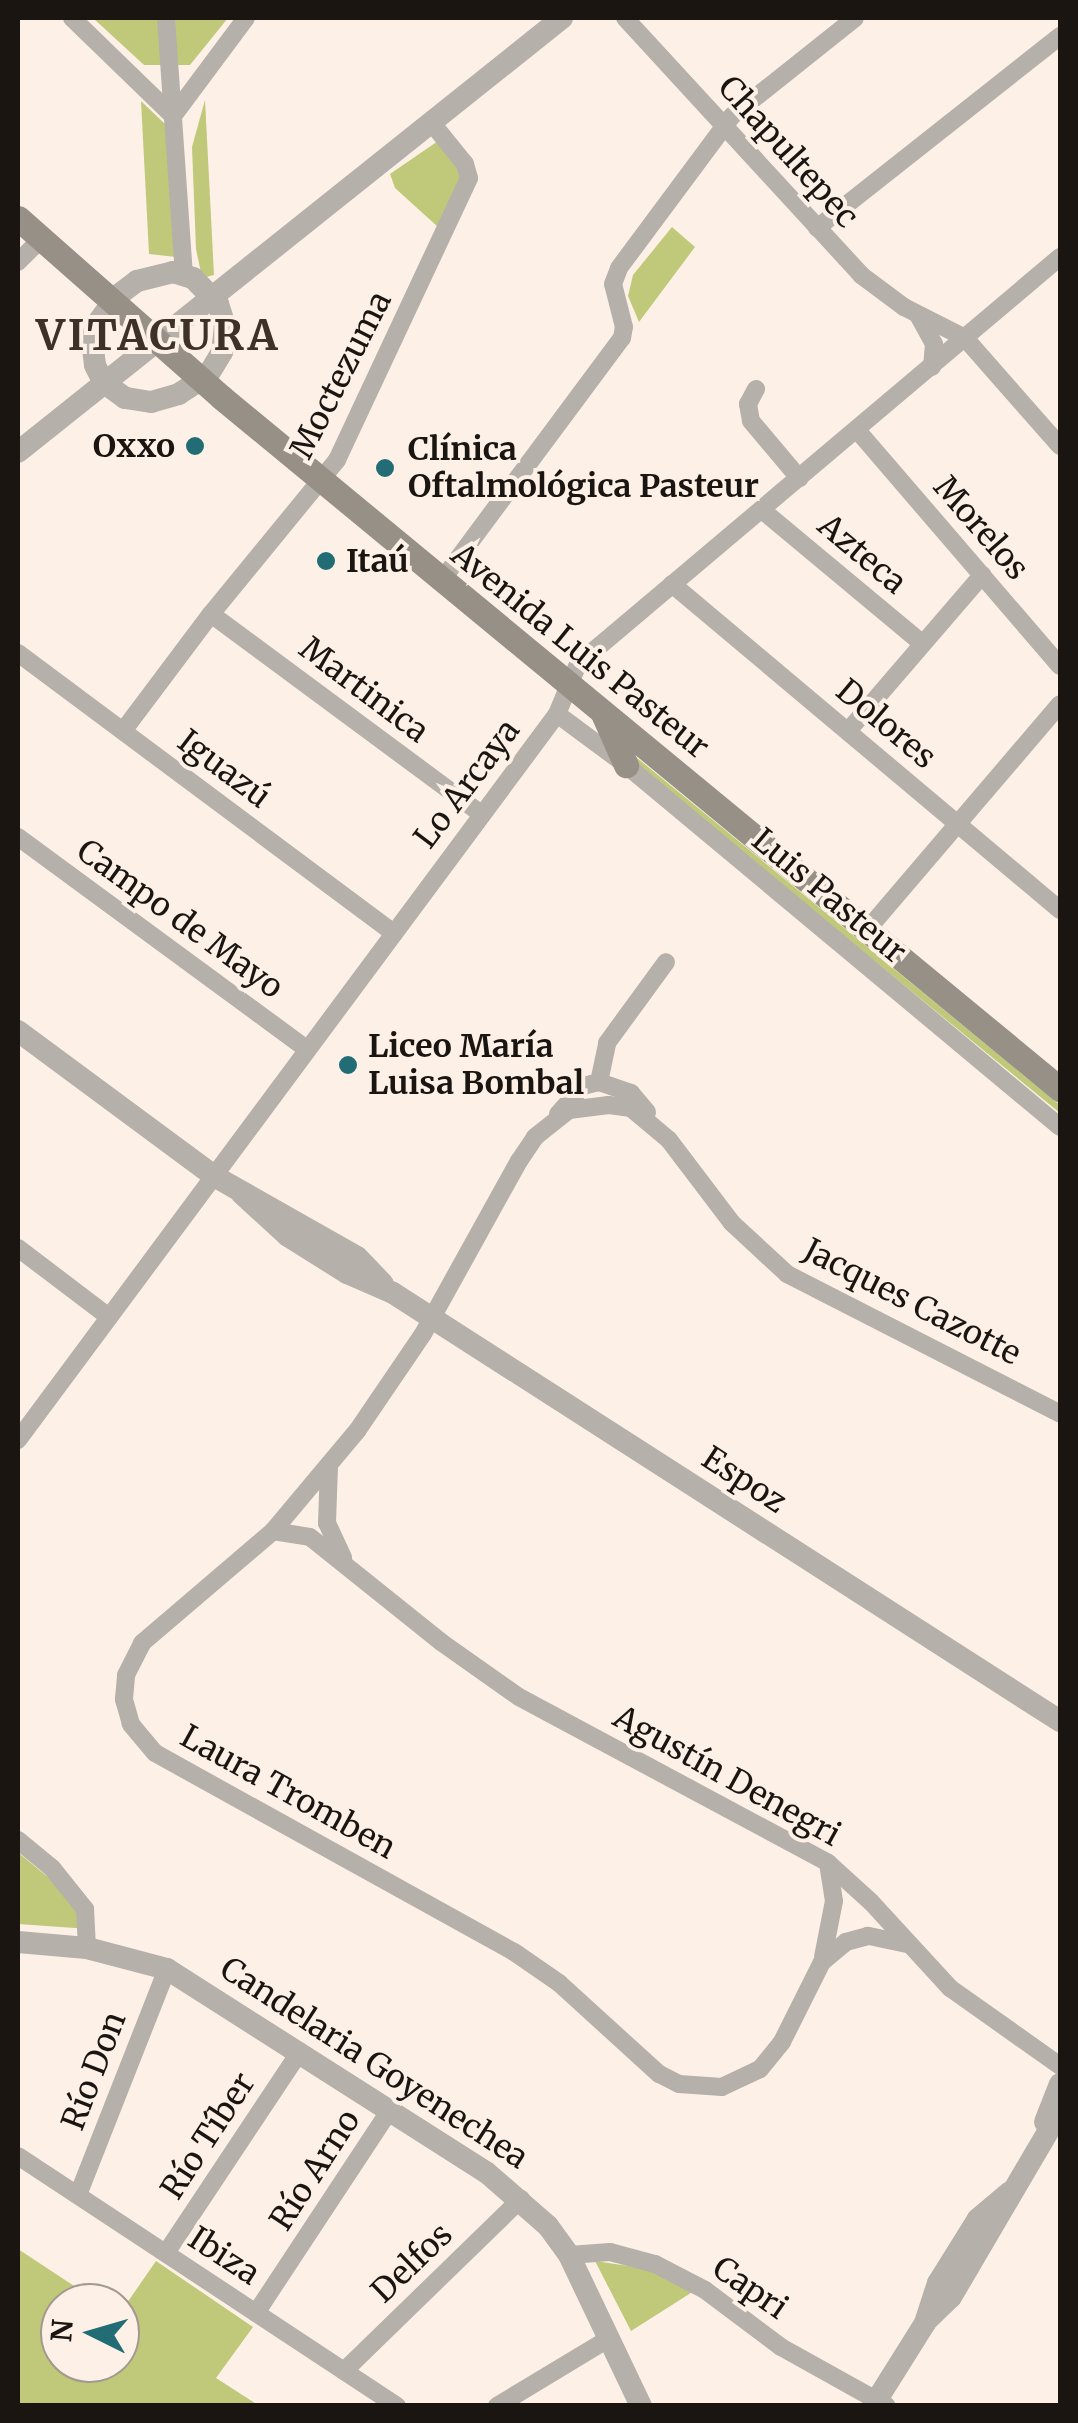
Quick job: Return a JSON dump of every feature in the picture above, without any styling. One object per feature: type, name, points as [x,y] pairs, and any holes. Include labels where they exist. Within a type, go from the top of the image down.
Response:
[{"type":"main road","name":"Avenida Luis Pasteur","points":[[18,218],[156,342],[322,481],[1060,1089]]},
{"type":"main road","points":[[602,711],[626,765]]},
{"type":"street","points":[[72,18],[173,116]]},
{"type":"street","points":[[166,18],[184,274]]},
{"type":"street","points":[[173,116],[246,18]]},
{"type":"street","points":[[18,452],[562,18]]},
{"type":"street","name":"Chapultepec","points":[[625,18],[861,275],[918,314],[965,338],[1060,446]]},
{"type":"street","points":[[442,580],[620,342],[624,328],[614,290],[616,274],[732,116],[856,18]]},
{"type":"street","points":[[817,228],[1060,36]]},
{"type":"street","points":[[133,76],[149,81],[170,74]]},
{"type":"street","name":"Moctezuma","points":[[123,732],[211,614],[337,460],[469,178],[465,164],[431,122]]},
{"type":"street","points":[[18,262],[40,240]]},
{"type":"street","name":"Lo Arcaya","points":[[18,1440],[557,714],[568,683],[582,660],[1060,257]]},
{"type":"street","points":[[163,272],[184,274],[212,296],[223,316],[225,343],[218,361],[202,380],[180,394],[151,402],[125,398],[104,383],[93,360],[92,340],[100,317],[111,303],[144,278],[163,272]]},
{"type":"street","points":[[918,314],[934,344],[932,367]]},
{"type":"street","points":[[756,388],[748,404],[751,421],[799,478]]},
{"type":"street","name":"Morelos","points":[[857,430],[1060,666]]},
{"type":"street","name":"Azteca","points":[[762,510],[923,644]]},
{"type":"street","points":[[848,731],[982,575]]},
{"type":"street","name":"Dolores","points":[[672,584],[957,825],[1025,876],[1060,910]]},
{"type":"street","name":"Martinica","points":[[211,614],[481,814]]},
{"type":"street","name":"Iguazú","points":[[20,659],[394,932]]},
{"type":"street","points":[[867,930],[1060,704]]},
{"type":"street","name":"Luis Pasteur","points":[[557,714],[626,765],[1060,1126]]},
{"type":"street","name":"Campo de Mayo","points":[[18,836],[307,1049]]},
{"type":"street","points":[[432,1318],[519,1162],[578,1090],[598,1082],[607,1042],[666,962]]},
{"type":"street","name":"Espoz","points":[[18,1031],[214,1176],[298,1220],[356,1257],[393,1294],[1060,1721]]},
{"type":"street","name":"Jacques Cazotte","points":[[598,1082],[631,1093],[732,1223],[787,1274],[1060,1414]]},
{"type":"street","name":"Jacques Cazotte","points":[[555,1118],[589,1106],[630,1108],[669,1140]]},
{"type":"street","points":[[18,1248],[109,1316]]},
{"type":"street","name":"Laura Tromben","points":[[432,1318],[392,1382],[329,1466],[273,1530],[135,1653],[126,1676],[125,1706],[138,1735],[156,1753],[514,1952],[559,1983],[660,2074],[679,2084],[722,2088],[760,2069],[782,2042],[822,1962],[834,1902],[828,1863]]},
{"type":"street","name":"Agustín Denegri","points":[[329,1466],[327,1523],[346,1562]]},
{"type":"street","name":"Agustín Denegri","points":[[273,1530],[310,1537],[346,1562],[441,1642],[519,1697],[828,1863],[871,1902],[950,1988],[1060,2066]]},
{"type":"street","points":[[18,1840],[52,1868],[85,1908],[87,1948]]},
{"type":"street","points":[[822,1962],[837,1948],[859,1937],[907,1944]]},
{"type":"street","name":"Candelaria Goyenechea","points":[[18,1942],[87,1948],[167,1968],[300,2051],[521,2199],[569,2255],[641,2406]]},
{"type":"street","name":"Río Don","points":[[78,2195],[167,1968]]},
{"type":"street","name":"Río Tíber","points":[[166,2253],[300,2051]]},
{"type":"street","points":[[1039,2142],[1060,2084]]},
{"type":"street","name":"Río Arno","points":[[256,2313],[390,2110]]},
{"type":"street","points":[[879,2403],[925,2323],[938,2283],[978,2219],[1010,2192],[1060,2111]]},
{"type":"street","name":"Ibiza","points":[[18,2156],[397,2406]]},
{"type":"street","name":"Delfos","points":[[344,2370],[521,2199]]},
{"type":"street","name":"Capri","points":[[569,2255],[610,2252],[655,2264],[705,2290],[781,2347],[879,2403]]},
{"type":"street","points":[[497,2406],[608,2339]]},
{"type":"green space","points":[[93,18],[228,18],[190,65],[144,65]]},
{"type":"green space","points":[[205,100],[214,275],[206,277],[201,273],[196,249],[192,147]]},
{"type":"green space","points":[[141,101],[165,124],[176,257],[149,254]]},
{"type":"green space","points":[[438,141],[460,167],[461,176],[438,227],[395,188],[390,174]]},
{"type":"green space","points":[[672,227],[695,247],[639,322],[628,296],[633,275]]},
{"type":"green space","points":[[625,748],[1060,1105],[1060,1113],[628,759]]},
{"type":"green space","points":[[20,1854],[66,1892],[89,1929],[18,1924]]},
{"type":"green space","points":[[18,2249],[70,2283],[40,2283],[40,2383],[140,2383],[140,2284],[156,2261],[253,2327],[216,2378],[258,2405],[18,2405]]},
{"type":"green space","points":[[595,2261],[649,2269],[694,2291],[631,2331]]},
{"type":"place","name":"Oxxo","points":[[195,446]]},
{"type":"place","name":"Clínica Oftalmológica Pasteur","points":[[385,468]]},
{"type":"place","name":"Itaú","points":[[326,561]]},
{"type":"place","name":"Liceo María Luisa Bombal","points":[[348,1065]]},
{"type":"district","name":"VITACURA","points":[[158,335]]}]
